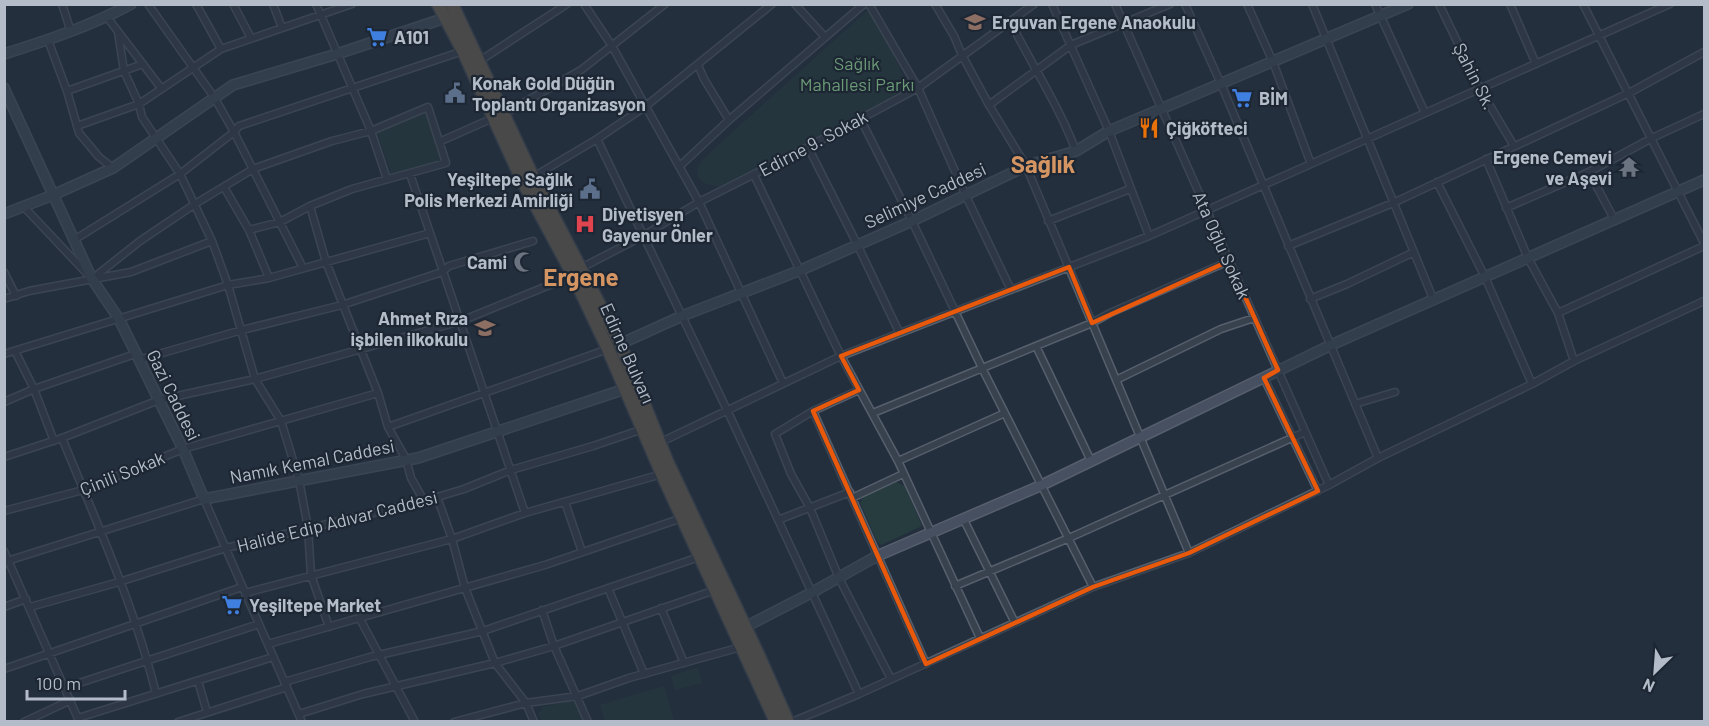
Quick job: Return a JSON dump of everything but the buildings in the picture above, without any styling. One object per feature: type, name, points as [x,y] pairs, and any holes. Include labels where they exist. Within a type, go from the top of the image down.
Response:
[{"type":"highway","name":"Edirne Bulvarı","points":[[438,4],[533,177],[577,270],[662,474],[776,722]]},
{"type":"highway","name":"Edirne Bulvarı","points":[[452,5],[478,62],[529,193],[620,344],[659,443],[702,539],[790,722]]},
{"type":"street","points":[[62,4],[71,32]]},
{"type":"street","points":[[4,54],[71,32],[131,4]]},
{"type":"street","points":[[148,4],[214,97],[303,268]]},
{"type":"street","points":[[196,4],[221,49]]},
{"type":"street","points":[[233,4],[251,38]]},
{"type":"street","points":[[273,4],[282,28]]},
{"type":"street","points":[[316,4],[371,131],[387,179]]},
{"type":"street","points":[[77,126],[139,104],[221,49],[352,4]]},
{"type":"street","points":[[478,62],[567,4]]},
{"type":"street","points":[[584,4],[612,46],[699,202],[783,383]]},
{"type":"street","points":[[439,142],[498,116],[581,70],[665,4]]},
{"type":"street","points":[[533,177],[597,139],[646,106],[772,4]]},
{"type":"street","points":[[795,4],[825,37]]},
{"type":"street","points":[[680,166],[729,120],[864,4]]},
{"type":"street","points":[[869,4],[918,88],[1011,290]]},
{"type":"street","points":[[935,4],[989,105],[1026,166],[1190,553]]},
{"type":"street","name":"Edirne 9. Sokak","points":[[4,457],[54,441],[159,400],[255,379],[461,321],[562,280],[643,236],[699,202],[918,88],[1035,4]]},
{"type":"street","points":[[1052,4],[1109,131],[1149,236]]},
{"type":"street","name":"Ata Oğlu Sokak","points":[[1115,4],[1329,485]]},
{"type":"street","points":[[989,105],[1071,45],[1170,4]]},
{"type":"street","points":[[1185,4],[1221,84],[1378,458]]},
{"type":"street","points":[[1247,4],[1273,62],[1311,164]]},
{"type":"street","points":[[1312,4],[1434,301]]},
{"type":"street","points":[[1375,4],[1425,113]]},
{"type":"street","name":"Selimiye Caddesi","points":[[620,344],[682,316],[801,270],[912,221],[1026,166],[1076,151],[1109,131],[1408,4]]},
{"type":"street","name":"Şahin Sk.","points":[[1439,4],[1480,88],[1514,146]]},
{"type":"street","points":[[1510,4],[1536,64]]},
{"type":"street","points":[[1558,313],[1704,244],[1583,4]]},
{"type":"street","points":[[1651,4],[1654,11]]},
{"type":"street","points":[[659,443],[841,356],[1149,236],[1670,4]]},
{"type":"street","points":[[107,17],[161,88]]},
{"type":"street","points":[[4,214],[113,168],[232,85],[337,54],[445,18]]},
{"type":"street","points":[[1011,23],[1026,55],[1037,70],[1065,121],[1076,151]]},
{"type":"street","points":[[118,32],[124,71],[139,104],[142,117],[180,174],[212,241],[228,285],[255,379],[281,421],[309,528],[311,575],[329,627]]},
{"type":"street","points":[[48,40],[67,91],[79,134],[99,158],[113,168]]},
{"type":"street","points":[[74,240],[180,174],[239,126],[463,51]]},
{"type":"street","points":[[1288,246],[1393,203],[1629,93],[1704,52]]},
{"type":"street","points":[[67,91],[143,64]]},
{"type":"street","points":[[698,65],[729,120]]},
{"type":"street","name":"Gazi Caddesi","points":[[4,88],[92,279],[119,319],[183,449],[302,722]]},
{"type":"street","points":[[92,279],[140,241],[253,169],[332,141],[371,131],[428,107],[446,163],[352,189],[310,206],[280,222],[249,230]]},
{"type":"street","points":[[1506,208],[1589,172],[1652,138],[1704,114]]},
{"type":"street","points":[[860,118],[982,368],[1093,587]]},
{"type":"street","points":[[597,139],[860,694]]},
{"type":"street","points":[[808,147],[898,332]]},
{"type":"street","points":[[1485,159],[1528,258],[1558,313],[1574,361]]},
{"type":"street","points":[[1589,172],[1614,219]]},
{"type":"street","points":[[410,174],[525,513]]},
{"type":"street","points":[[754,175],[841,356],[897,461],[980,638]]},
{"type":"street","points":[[745,627],[877,556],[1042,485],[1331,345],[1704,180]]},
{"type":"street","points":[[1437,182],[1485,277],[1532,384]]},
{"type":"street","points":[[224,187],[249,230],[269,278]]},
{"type":"street","points":[[1048,221],[1130,189]]},
{"type":"street","points":[[310,206],[326,262],[378,393],[388,427],[406,459],[411,478],[424,501]]},
{"type":"street","points":[[24,207],[92,279]]},
{"type":"street","points":[[4,354],[228,285],[269,278],[430,233]]},
{"type":"street","points":[[4,299],[30,291],[131,272],[212,241]]},
{"type":"street","points":[[4,402],[34,389],[137,357],[342,305],[442,272],[449,267],[533,241]]},
{"type":"street","points":[[1310,299],[1414,252]]},
{"type":"street","points":[[873,413],[1092,323],[1229,261]]},
{"type":"street","points":[[4,272],[16,296]]},
{"type":"street","points":[[790,722],[860,694],[1093,587],[1190,553],[1574,361],[1704,301]]},
{"type":"street","points":[[1116,380],[1221,329],[1254,318]]},
{"type":"street","points":[[1036,346],[1091,461]]},
{"type":"street","points":[[388,427],[608,349]]},
{"type":"street","points":[[15,351],[34,389],[54,441]]},
{"type":"street","points":[[1264,378],[1318,491]]},
{"type":"street","name":"Namık Kemal Caddesi","points":[[6,561],[204,499],[418,458],[625,389]]},
{"type":"street","points":[[859,390],[813,411],[775,434],[791,474],[810,508],[839,578],[891,679]]},
{"type":"street","points":[[1355,404],[1395,392]]},
{"type":"street","name":"Çinili Sokak","points":[[4,511],[83,490],[183,449],[378,393]]},
{"type":"street","points":[[813,411],[926,664]]},
{"type":"street","points":[[897,461],[1005,413]]},
{"type":"street","name":"Halide Edip Adıvar Caddesi","points":[[30,607],[226,548],[424,501],[464,489],[511,470],[643,429]]},
{"type":"street","points":[[956,586],[1305,432]]},
{"type":"street","points":[[62,438],[119,582],[148,661],[156,694]]},
{"type":"street","points":[[4,669],[134,624],[244,590],[452,539],[525,513],[662,474]]},
{"type":"street","points":[[778,520],[903,474]]},
{"type":"street","points":[[437,497],[452,539],[465,588],[495,663],[526,703],[534,722]]},
{"type":"street","points":[[565,502],[582,552]]},
{"type":"street","points":[[268,644],[465,588],[682,518]]},
{"type":"street","points":[[963,518],[1015,623]]},
{"type":"street","points":[[4,551],[6,561],[30,607],[48,654],[78,720],[273,657]]},
{"type":"street","points":[[178,722],[193,719],[207,712],[379,655],[483,631],[699,557]]},
{"type":"street","points":[[608,588],[644,674]]},
{"type":"street","points":[[298,714],[363,694],[495,663],[554,646],[715,590]]},
{"type":"street","points":[[4,607],[26,599]]},
{"type":"street","points":[[661,608],[684,663]]},
{"type":"street","points":[[542,610],[554,646],[588,722]]},
{"type":"street","points":[[360,619],[415,722]]},
{"type":"street","points":[[64,688],[259,624]]},
{"type":"street","points":[[454,722],[526,703],[578,696],[644,674],[741,647]]},
{"type":"street","points":[[198,681],[207,712]]},
{"type":"street","points":[[24,722],[70,700]]},
{"type":"highlighted area","points":[[1229,261],[1278,370],[1264,378],[1318,491],[1189,553],[1093,587],[926,664],[813,411],[859,390],[841,356],[1069,267],[1092,323]]},
{"type":"green space","name":"Sağlık Mahallesi Parkı","points":[[868,10],[897,61],[905,93],[722,186],[708,184],[699,179],[698,169],[705,157]]},
{"type":"green space","points":[[426,113],[445,161],[393,177],[377,133]]},
{"type":"green space","points":[[896,482],[905,486],[922,526],[881,545],[860,503],[864,496]]},
{"type":"green space","points":[[698,667],[702,683],[675,690],[671,676]]},
{"type":"green space","points":[[664,686],[674,721],[605,721],[600,705]]},
{"type":"green space","points":[[569,701],[575,703],[583,721],[542,721],[538,714],[543,707]]},
{"type":"place","name":"Erguvan Ergene Anaokulu","points":[[975,22]]},
{"type":"place","name":"A101","points":[[377,37]]},
{"type":"place","name":"Konak Gold Düğün Toplantı Organizasyon","points":[[455,93]]},
{"type":"place","name":"BİM","points":[[1242,98]]},
{"type":"place","name":"Çiğköfteci","points":[[1149,128]]},
{"type":"place","name":"Ergene Cemevi ve Aşevi","points":[[1629,167]]},
{"type":"place","name":"Yeşiltepe Sağlık Polis Merkezi Amirliği","points":[[590,189]]},
{"type":"place","name":"Diyetisyen Gayenur Önler","points":[[585,224]]},
{"type":"place","name":"Cami","points":[[524,262]]},
{"type":"place","name":"Ahmet Rıza işbilen ilkokulu","points":[[485,328]]},
{"type":"place","name":"Yeşiltepe Market","points":[[232,605]]},
{"type":"district","name":"Sağlık","points":[[1043,163]]},
{"type":"district","name":"Ergene","points":[[581,276]]}]
